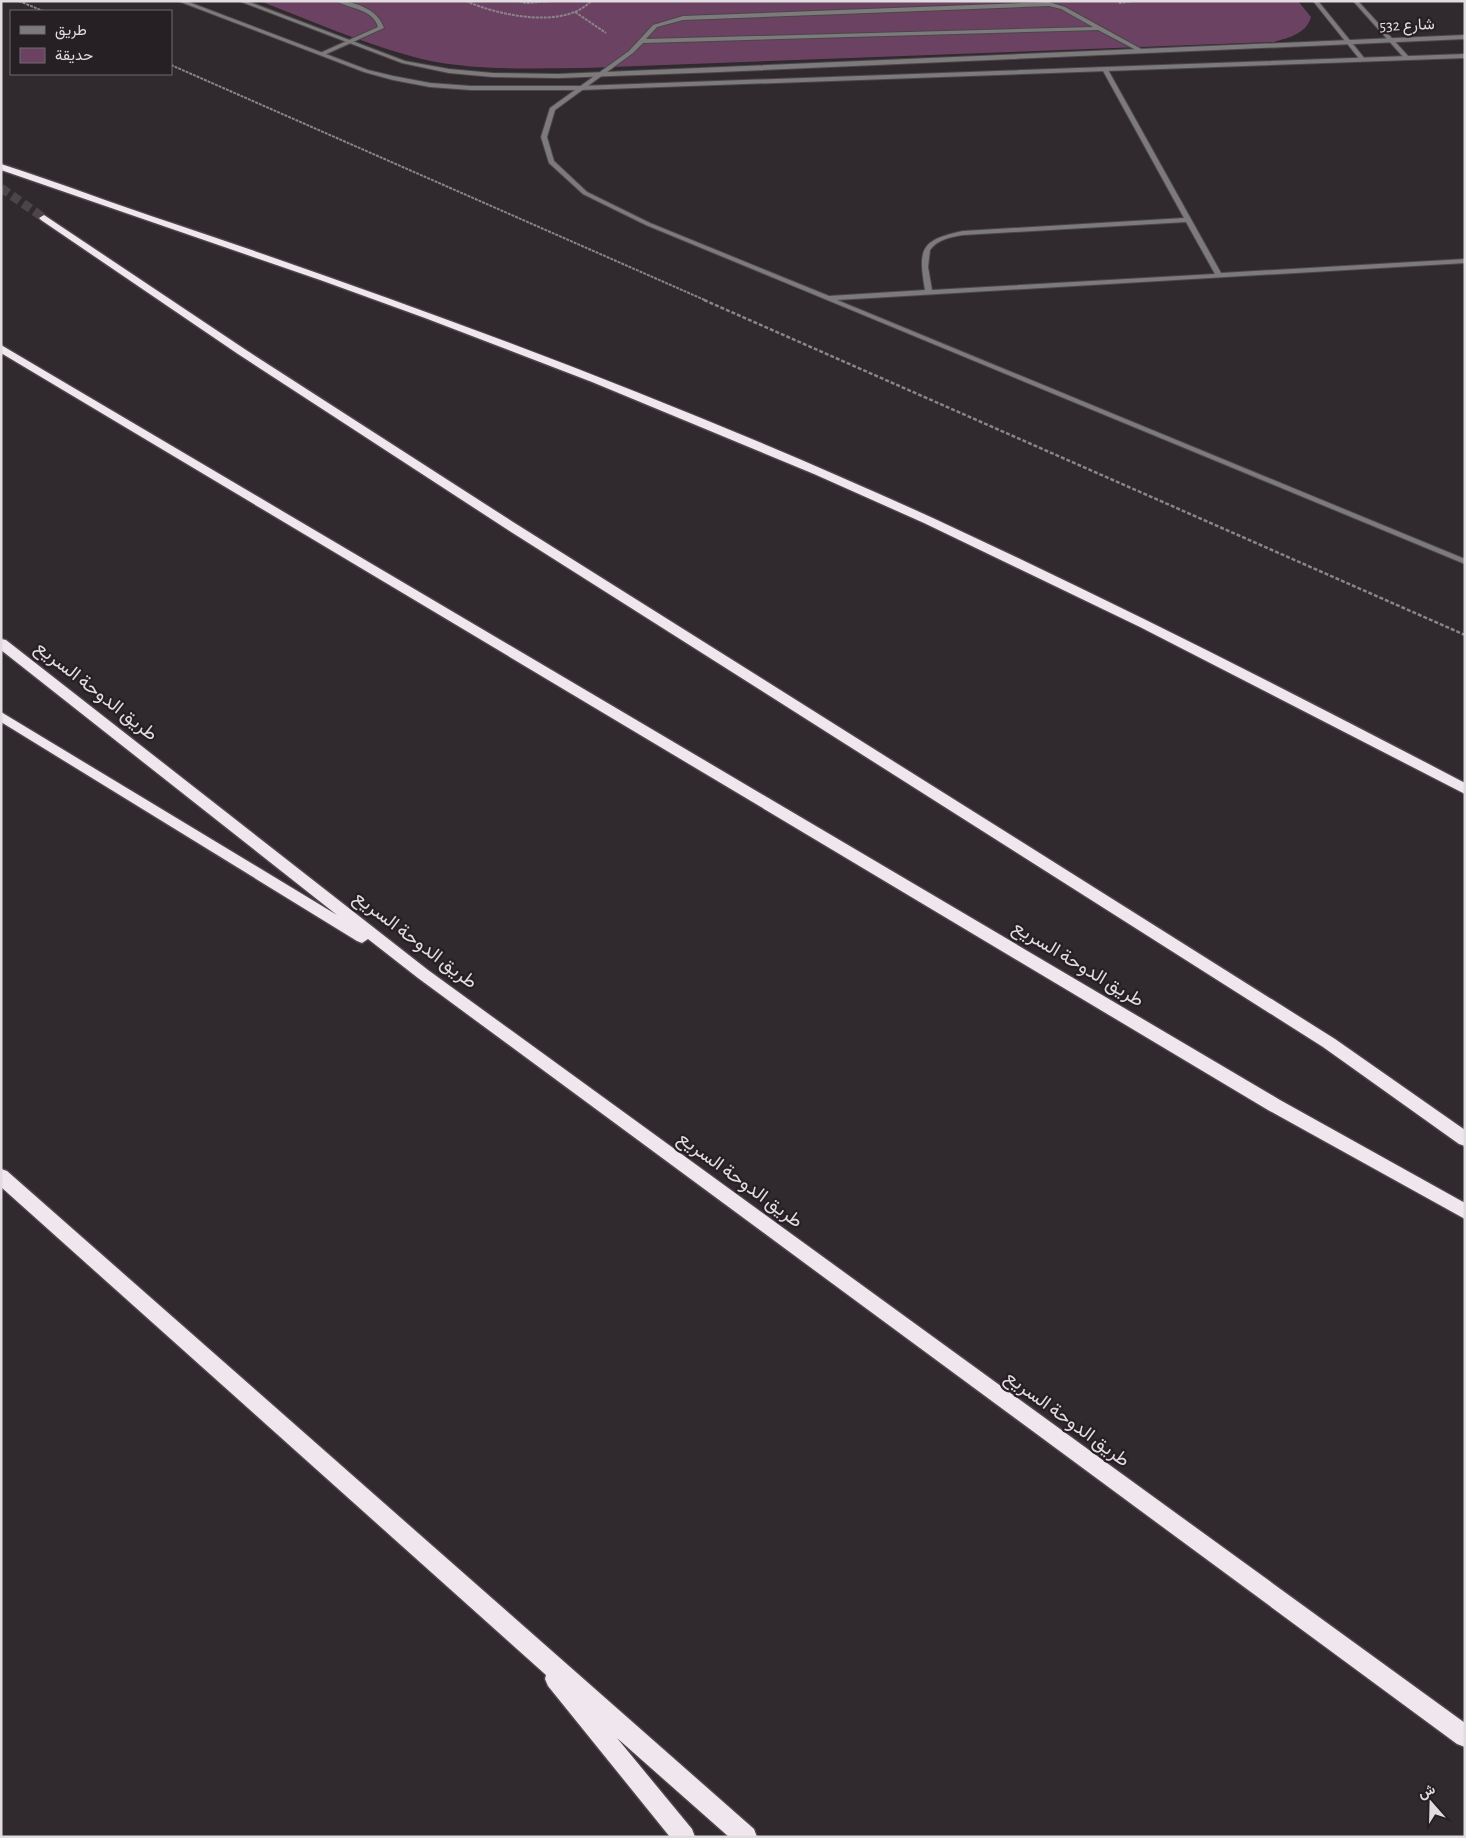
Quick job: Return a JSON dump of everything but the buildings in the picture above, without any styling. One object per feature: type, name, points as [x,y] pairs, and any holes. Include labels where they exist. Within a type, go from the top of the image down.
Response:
[{"type":"highway","points":[[1,167],[329,280],[599,381],[763,449],[962,534],[1158,630],[1465,790]]},
{"type":"highway","points":[[44,218],[242,352],[509,525],[1330,1043],[1465,1139]]},
{"type":"highway","name":"طريق الدوحة السريع","points":[[1,348],[1266,1100],[1465,1212]]},
{"type":"highway","name":"طريق الدوحة السريع","points":[[1,643],[423,974],[1465,1736]]},
{"type":"highway","points":[[1,716],[423,974]]},
{"type":"highway","points":[[1,1176],[527,1645],[746,1837]]},
{"type":"highway","points":[[527,1645],[684,1837]]},
{"type":"street","name":"شارع 532","points":[[180,1],[366,71],[430,85],[471,88],[580,88],[1465,56]]},
{"type":"street","name":"شارع 532","points":[[241,1],[404,62],[449,71],[502,75],[599,75],[1465,37]]},
{"type":"street","points":[[322,54],[351,43],[381,28],[380,21],[373,14],[338,1]]},
{"type":"street","points":[[1315,1],[1363,60]]},
{"type":"street","points":[[1355,1],[1407,58]]},
{"type":"street","points":[[1140,50],[1063,8],[1040,4],[683,18],[655,26],[631,52],[552,109],[544,137],[551,162],[584,193],[648,224],[1465,562]]},
{"type":"street","points":[[642,41],[1100,28]]},
{"type":"street","points":[[1105,69],[1219,275]]},
{"type":"street","points":[[929,292],[924,270],[926,252],[934,240],[946,236],[963,232],[1189,220]]},
{"type":"street","points":[[827,298],[1465,260]]},
{"type":"path","points":[[19,1],[41,10]]},
{"type":"path","points":[[466,1],[483,9],[511,16],[539,18],[575,12],[588,6],[591,1]]},
{"type":"path","points":[[519,1],[526,3],[553,1]]},
{"type":"path","points":[[172,65],[1465,635]]},
{"type":"green space","points":[[260,1],[1298,1],[1311,17],[1309,23],[1301,31],[1274,42],[585,68],[495,68],[451,64],[407,55],[351,37]]},
{"type":"tunnel","points":[[1,188],[44,218]]}]
